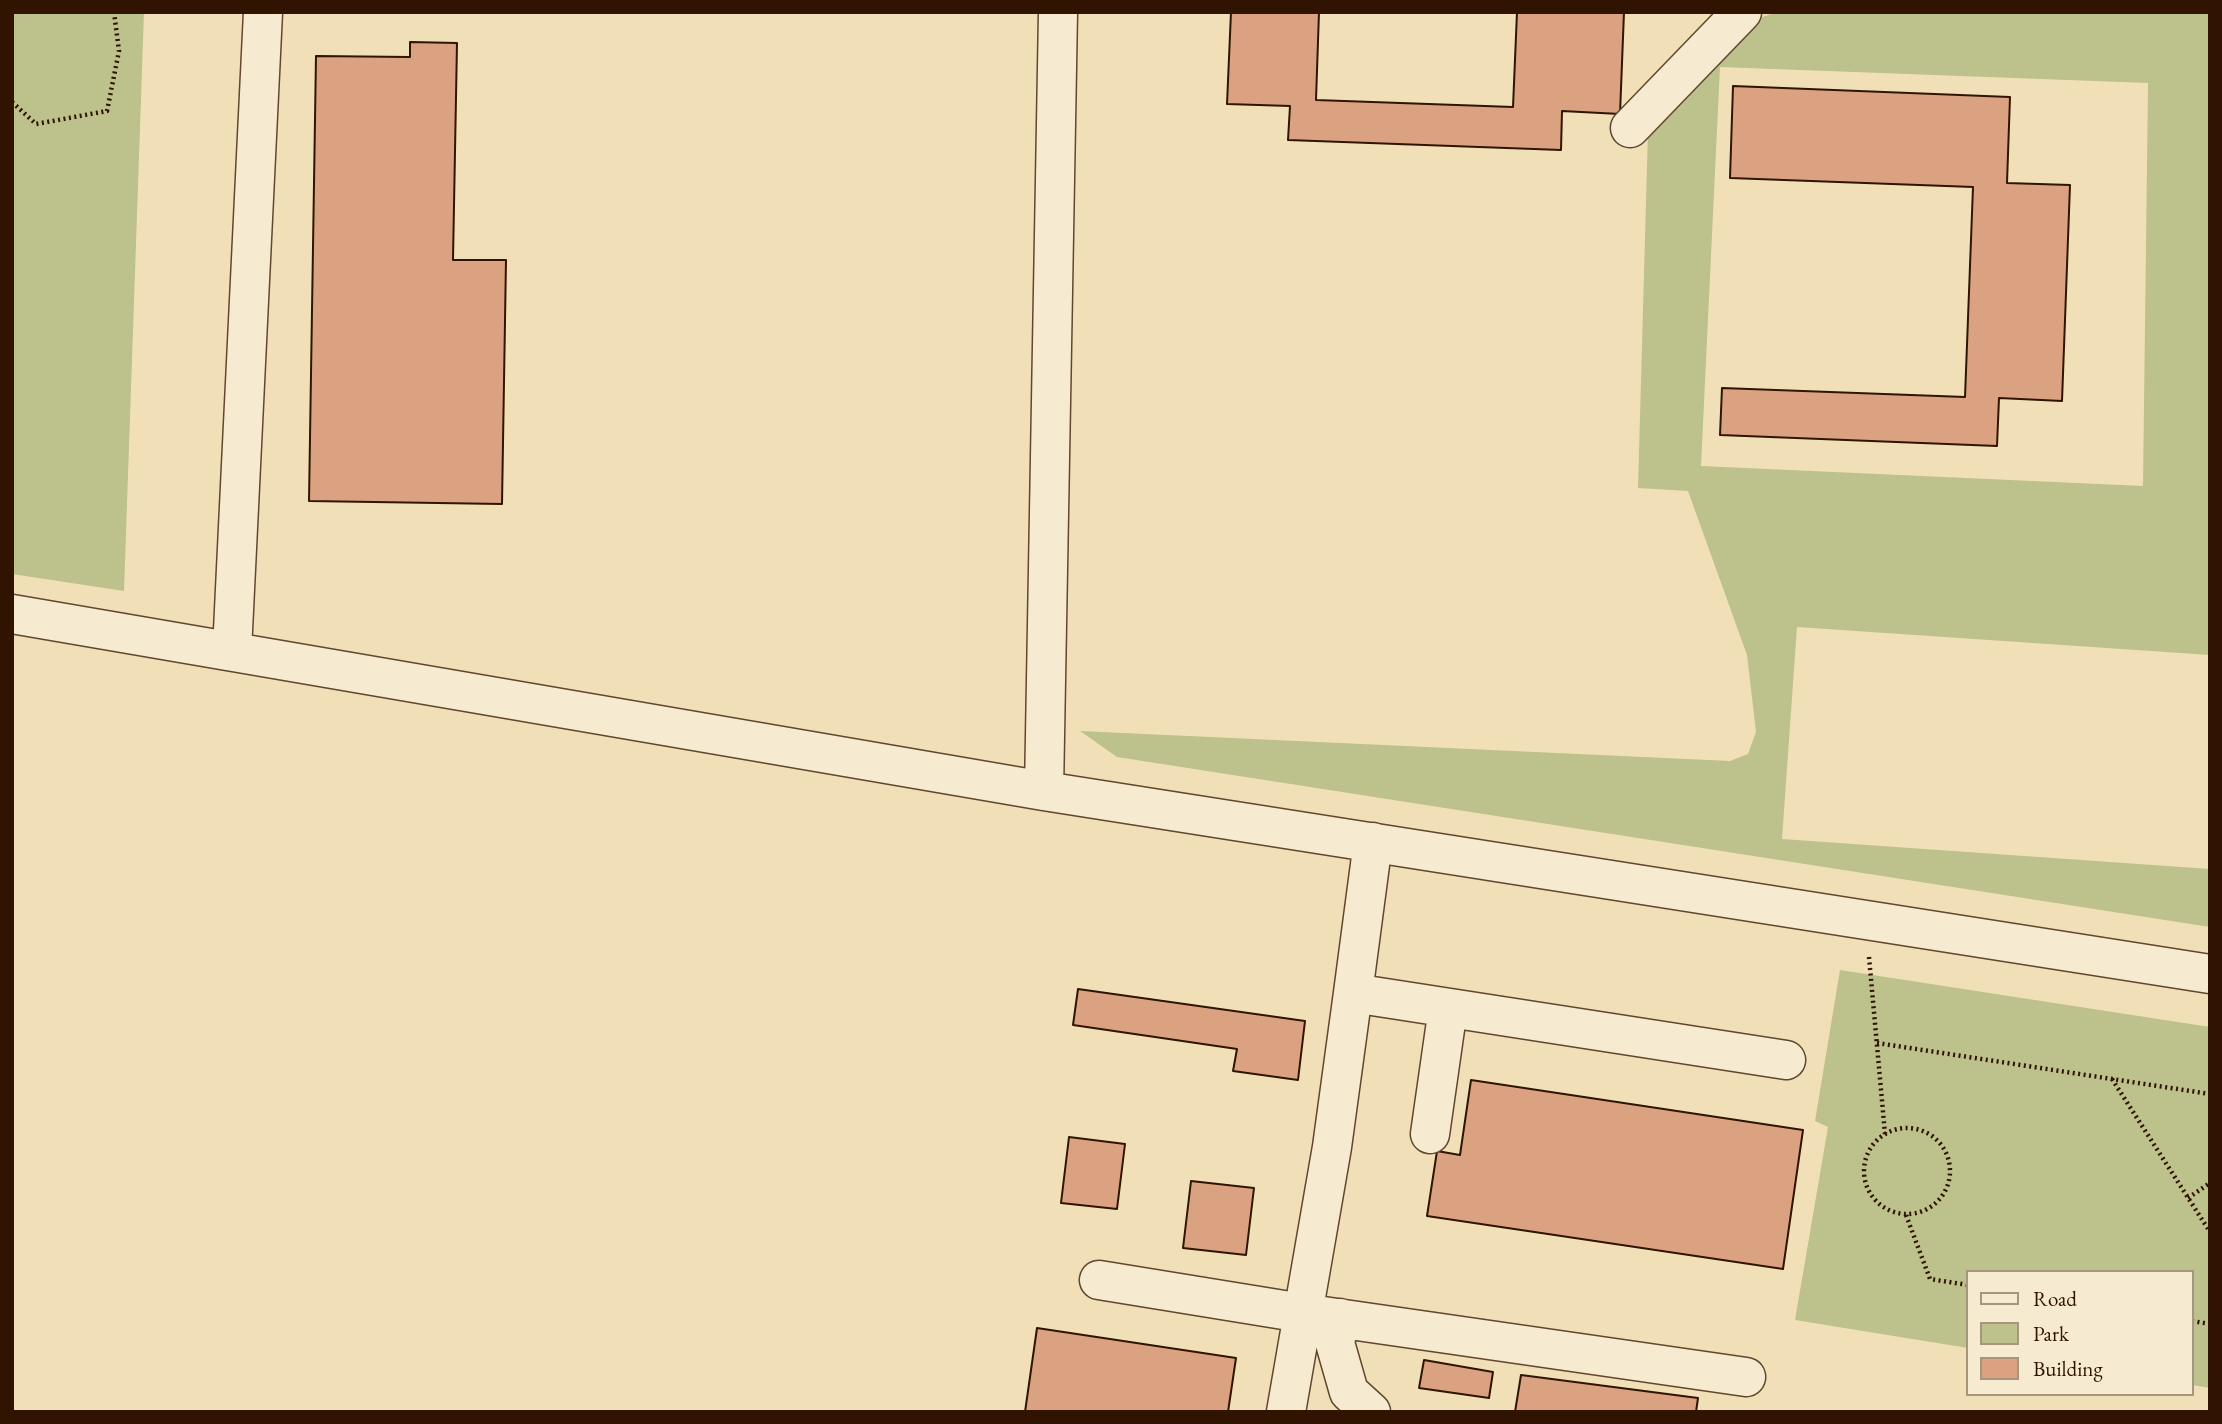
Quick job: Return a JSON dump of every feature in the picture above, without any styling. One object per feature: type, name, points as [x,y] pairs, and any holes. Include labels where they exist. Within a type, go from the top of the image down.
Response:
[{"type":"lane","points":[[232,651],[263,12]]},
{"type":"lane","points":[[1044,791],[1058,12]]},
{"type":"lane","points":[[1630,128],[1742,12]]},
{"type":"lane","points":[[12,614],[1044,791],[2210,974]]},
{"type":"lane","points":[[1286,1412],[1332,1147],[1373,842]]},
{"type":"lane","points":[[1353,993],[1786,1060]]},
{"type":"lane","points":[[1430,1134],[1448,1008]]},
{"type":"lane","points":[[1099,1280],[1302,1313],[1746,1377]]},
{"type":"lane","points":[[1340,1318],[1335,1343],[1349,1392],[1371,1412]]},
{"type":"path","points":[[12,102],[36,124],[107,111],[119,51],[114,12]]},
{"type":"path","points":[[1866,920],[1885,1134]]},
{"type":"path","points":[[1877,1043],[2210,1094]]},
{"type":"path","points":[[2112,1079],[2210,1232]]},
{"type":"path","points":[[1901,1128],[1919,1129],[1931,1135],[1949,1159],[1951,1176],[1941,1200],[1923,1212],[1906,1215],[1888,1211],[1877,1203],[1864,1181],[1866,1154],[1885,1134],[1901,1128]]},
{"type":"path","points":[[2188,1198],[2210,1183]]},
{"type":"path","points":[[1906,1215],[1930,1279],[1966,1285]]},
{"type":"green space","points":[[12,12],[144,12],[124,591],[12,574]]},
{"type":"green space","points":[[1778,12],[2210,12],[2210,655],[1797,627],[1782,839],[2210,869],[2210,927],[1117,757],[1080,731],[1730,761],[1748,754],[1756,732],[1747,655],[1688,491],[1638,488],[1648,130],[1756,19]],"holes":[[[1720,67],[2148,83],[2143,486],[1701,466]]]},
{"type":"green space","points":[[1840,970],[2210,1027],[2210,1388],[2194,1385],[2194,1270],[1966,1270],[1966,1348],[1795,1320],[1828,1127],[1815,1121]]},
{"type":"building","points":[[1231,12],[1319,12],[1316,100],[1513,107],[1517,12],[1624,12],[1620,114],[1562,111],[1561,150],[1288,140],[1290,106],[1227,104]]},
{"type":"building","points":[[410,42],[457,43],[453,260],[506,260],[502,504],[309,501],[316,56],[410,57]]},
{"type":"building","points":[[1733,86],[2010,97],[2007,183],[2070,185],[2062,401],[1999,398],[1997,446],[1720,435],[1722,388],[1965,397],[1973,187],[1730,178]]},
{"type":"building","points":[[1078,989],[1305,1021],[1298,1080],[1233,1071],[1237,1049],[1073,1025]]},
{"type":"building","points":[[1471,1080],[1803,1130],[1783,1269],[1427,1216],[1437,1151],[1460,1155]]},
{"type":"building","points":[[1069,1137],[1125,1144],[1117,1209],[1061,1203]]},
{"type":"building","points":[[1191,1181],[1254,1188],[1246,1255],[1183,1248]]},
{"type":"building","points":[[1037,1328],[1236,1358],[1228,1412],[1025,1412]]},
{"type":"building","points":[[1424,1360],[1493,1372],[1489,1398],[1419,1388]]},
{"type":"building","points":[[1521,1375],[1698,1398],[1696,1412],[1515,1412]]}]
